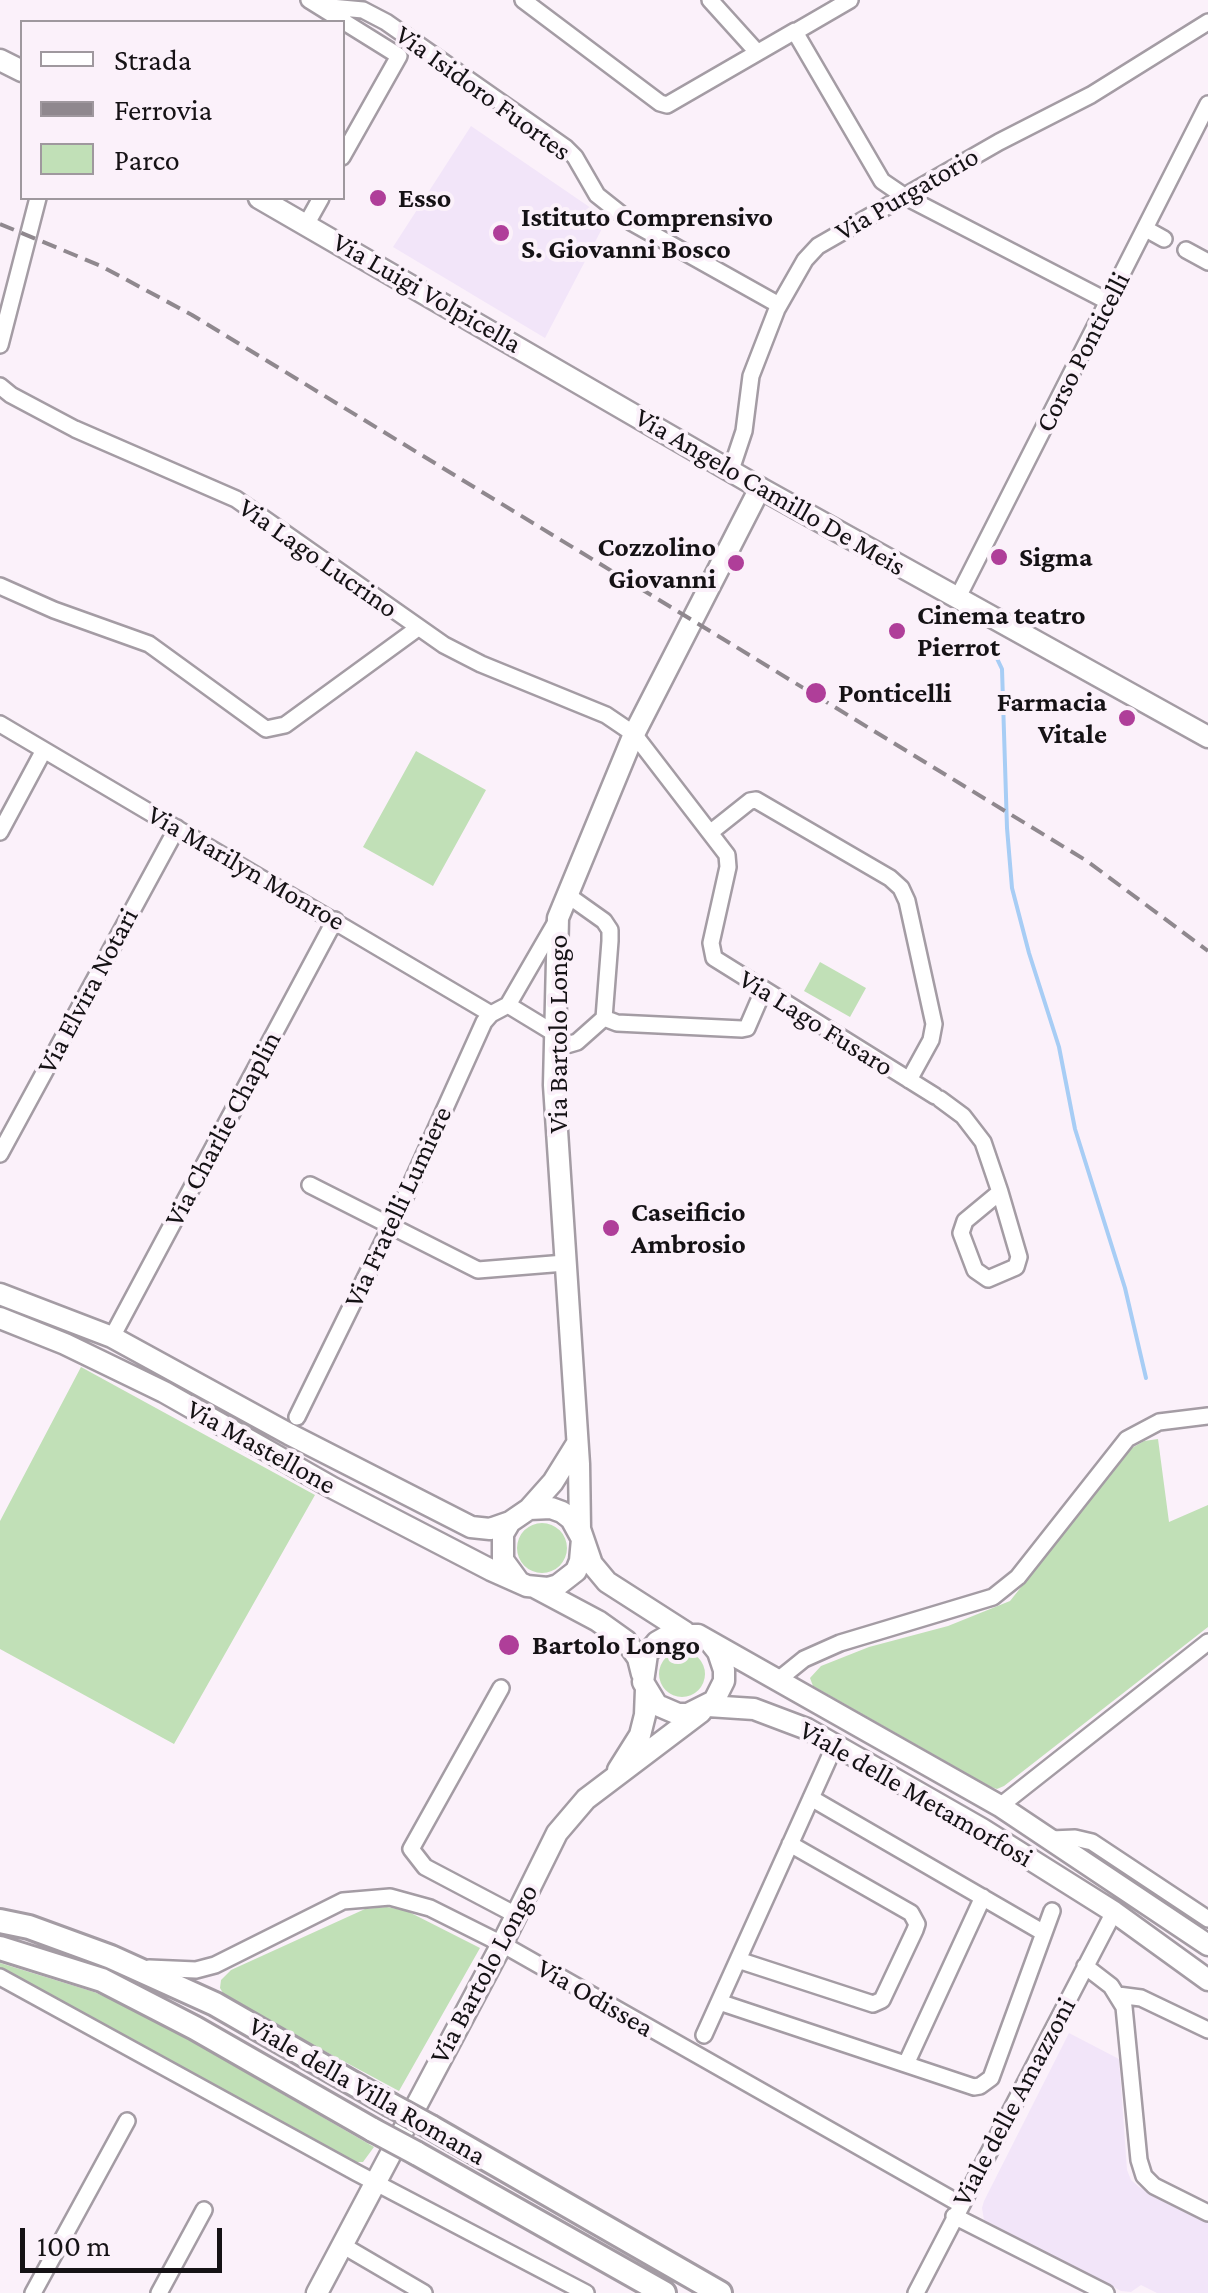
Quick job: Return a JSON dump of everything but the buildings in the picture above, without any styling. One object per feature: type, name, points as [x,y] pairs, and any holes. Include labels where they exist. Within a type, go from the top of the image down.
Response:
[{"type":"main road","name":"Viale della Villa Romana","points":[[0,1921],[29,1927],[128,1964],[216,2004],[720,2293]]},
{"type":"main road","name":"Viale della Villa Romana","points":[[0,1948],[102,1980],[196,2028],[664,2293]]},
{"type":"street","points":[[523,0],[663,104],[674,102],[850,0]]},
{"type":"street","points":[[710,0],[757,52]]},
{"type":"street","name":"Via Isidoro Fuortes","points":[[314,3],[341,20]]},
{"type":"street","name":"Via Isidoro Fuortes","points":[[314,3],[374,14],[566,148],[596,194],[631,222],[779,305]]},
{"type":"street","name":"Via Purgatorio","points":[[731,470],[744,431],[751,376],[779,305],[805,260],[818,246],[999,142],[1074,104],[1208,22]]},
{"type":"street","name":"Via Isidoro Fuortes","points":[[345,23],[398,56],[345,152]]},
{"type":"street","points":[[795,31],[874,171],[904,196],[1108,302]]},
{"type":"street","name":"Corso Ponticelli","points":[[957,599],[1208,104]]},
{"type":"street","points":[[0,345],[37,200]]},
{"type":"street","name":"Via Luigi Volpicella","points":[[263,200],[543,360]]},
{"type":"street","points":[[307,223],[320,200]]},
{"type":"street","points":[[1146,229],[1164,239]]},
{"type":"street","points":[[1186,250],[1208,262]]},
{"type":"street","name":"Via Angelo Camillo De Meis","points":[[543,360],[760,488],[1208,737]]},
{"type":"street","name":"Via Lago Lucrino","points":[[0,386],[74,429],[236,498],[462,656],[606,715],[634,734]]},
{"type":"street","name":"Via Bartolo Longo","points":[[685,1632],[607,1582],[592,1564],[582,1539],[554,1041],[558,918],[634,734],[760,488]]},
{"type":"street","points":[[0,586],[149,644],[266,729],[284,725],[418,628]]},
{"type":"street","name":"Via Marilyn Monroe","points":[[0,724],[491,1014]]},
{"type":"street","name":"Via Lago Fusaro","points":[[634,734],[711,832],[728,861],[711,951],[720,964],[938,1098],[963,1116],[980,1137],[1000,1192],[1019,1262],[988,1279],[975,1270],[961,1233],[965,1221],[1000,1192]]},
{"type":"street","points":[[0,832],[44,750]]},
{"type":"street","points":[[711,832],[756,800],[901,888],[934,1024],[931,1040],[909,1080]]},
{"type":"street","name":"Via Elvira Notari","points":[[0,1154],[177,828]]},
{"type":"street","points":[[508,1006],[554,1041],[577,1042],[604,1018],[610,930],[604,921],[566,894]]},
{"type":"street","points":[[491,1014],[508,1006],[558,918]]},
{"type":"street","name":"Via Charlie Chaplin","points":[[112,1338],[335,920]]},
{"type":"street","points":[[604,1018],[742,1029],[747,1028],[763,990]]},
{"type":"street","name":"Via Fratelli Lumiere","points":[[297,1417],[491,1014]]},
{"type":"street","points":[[310,1185],[478,1270],[565,1263]]},
{"type":"street","name":"Via Mastellone","points":[[0,1294],[112,1338],[471,1527],[490,1529],[510,1522]]},
{"type":"street","name":"Via Mastellone","points":[[0,1318],[65,1344],[164,1392],[334,1488],[528,1585]]},
{"type":"street","points":[[778,1680],[804,1659],[840,1643],[993,1598],[1018,1578],[1127,1439],[1158,1422],[1208,1416]]},
{"type":"street","points":[[576,1445],[553,1482],[529,1509],[510,1522],[501,1547],[509,1572],[598,1621],[626,1641],[638,1658],[644,1682],[657,1705],[678,1714],[697,1712],[719,1694],[724,1670],[710,1642],[685,1632],[671,1634],[647,1654],[644,1682]]},
{"type":"street","points":[[528,1585],[558,1585],[576,1571],[583,1550],[582,1539],[571,1519],[562,1512],[529,1509]]},
{"type":"street","name":"Viale delle Metamorfosi","points":[[710,1642],[1000,1806],[1208,1945]]},
{"type":"street","points":[[982,1829],[1000,1806],[1208,1642]]},
{"type":"street","name":"Via Bartolo Longo","points":[[614,1776],[640,1735],[645,1716],[644,1682]]},
{"type":"street","points":[[501,1688],[411,1849],[425,1867],[516,1916]]},
{"type":"street","name":"Via Bartolo Longo","points":[[317,2293],[502,1944],[556,1833],[614,1776],[672,1738],[708,1706]]},
{"type":"street","name":"Viale delle Metamorfosi","points":[[708,1706],[768,1712],[835,1745],[982,1829],[1114,1912],[1208,1980]]},
{"type":"street","points":[[704,2035],[835,1745]]},
{"type":"street","points":[[811,1798],[1044,1933]]},
{"type":"street","name":"Viale delle Metamorfosi","points":[[1051,1839],[1092,1842],[1208,1919]]},
{"type":"street","points":[[738,1960],[873,2004],[882,2000],[916,1930],[916,1918],[911,1913],[790,1844]]},
{"type":"street","points":[[1114,1912],[1125,1887]]},
{"type":"street","name":"Via Odissea","points":[[128,1964],[170,1971],[216,1965],[343,1901],[363,1897],[390,1898],[430,1908],[502,1944],[1106,2293]]},
{"type":"street","points":[[906,2064],[982,1898]]},
{"type":"street","points":[[719,2002],[974,2086],[986,2082],[1052,1911]]},
{"type":"street","name":"Viale delle Amazzoni","points":[[916,2293],[1114,1912]]},
{"type":"street","points":[[216,1965],[209,1987],[216,2004]]},
{"type":"street","points":[[1085,1966],[1118,1995],[1128,2022],[1140,2169],[1154,2186],[1208,2213]]},
{"type":"street","points":[[0,1977],[586,2293]]},
{"type":"street","points":[[1118,1995],[1141,1998],[1208,2030]]},
{"type":"street","points":[[24,2293],[120,2125],[33,2293]]},
{"type":"street","points":[[159,2293],[204,2210]]},
{"type":"street","points":[[342,2245],[424,2293]]},
{"type":"shaded area","name":"Istituto Comprensivo S. Giovanni Bosco","points":[[471,126],[607,219],[545,338],[393,247]]},
{"type":"shaded area","points":[[1069,2033],[1119,2059],[1131,2180],[1208,2222],[1208,2293],[1157,2293],[1141,2285],[1131,2292],[1121,2291],[984,2220],[984,2201]]},
{"type":"green space","points":[[416,751],[486,790],[433,886],[363,847]]},
{"type":"green space","points":[[820,962],[866,988],[850,1017],[804,991]]},
{"type":"green space","points":[[81,1367],[315,1495],[174,1744],[0,1649],[0,1521]]},
{"type":"green space","points":[[1158,1439],[1169,1522],[1208,1505],[1208,1627],[1004,1786],[991,1787],[813,1686],[810,1678],[821,1666],[869,1647],[948,1626],[1010,1601],[1132,1448]]},
{"type":"green space","points":[[542,1523],[559,1531],[567,1548],[559,1565],[542,1573],[525,1565],[517,1548],[525,1531]]},
{"type":"green space","points":[[682,1651],[698,1658],[705,1674],[698,1690],[682,1697],[666,1690],[659,1674],[666,1658]]},
{"type":"green space","points":[[387,1907],[407,1911],[480,1948],[399,2091],[226,1998],[220,1988],[221,1980],[231,1970],[365,1909]]},
{"type":"green space","points":[[0,1963],[94,1992],[143,2013],[374,2147],[363,2162],[350,2162],[0,1967]]},
{"type":"waterway","points":[[992,648],[1002,669],[1012,888],[1059,1047],[1075,1129],[1125,1288],[1146,1378]]},
{"type":"railway","points":[[0,224],[101,266],[192,315],[1087,861],[1208,951]]},
{"type":"place","name":"Esso","points":[[378,198]]},
{"type":"place","name":"Istituto Comprensivo S. Giovanni Bosco","points":[[501,233]]},
{"type":"place","name":"Sigma","points":[[999,557]]},
{"type":"place","name":"Cozzolino Giovanni","points":[[736,563]]},
{"type":"place","name":"Cinema teatro Pierrot","points":[[897,631]]},
{"type":"place","name":"Ponticelli","points":[[816,693]]},
{"type":"place","name":"Farmacia Vitale","points":[[1127,718]]},
{"type":"place","name":"Caseificio Ambrosio","points":[[611,1228]]},
{"type":"place","name":"Bartolo Longo","points":[[509,1645]]}]
